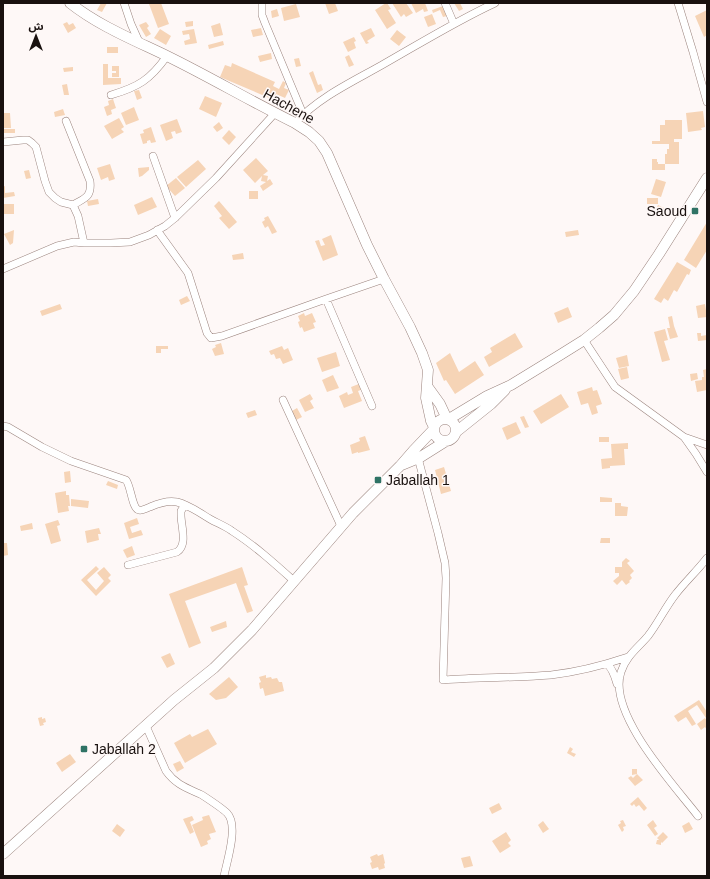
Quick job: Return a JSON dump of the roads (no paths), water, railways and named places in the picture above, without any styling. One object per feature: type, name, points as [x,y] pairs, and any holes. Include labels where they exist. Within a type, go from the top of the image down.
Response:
[{"type":"main road","name":"Hachene","points":[[70,3],[98,22],[141,45],[167,56],[295,123],[309,132],[318,141],[327,153],[367,245],[422,353],[428,370],[426,398],[433,428]]},
{"type":"main road","points":[[417,453],[439,420],[448,419],[554,359],[584,340],[614,315],[634,291],[707,178]]},
{"type":"main road","points":[[3,854],[174,700],[214,668],[252,630],[352,513],[400,466],[417,453],[453,438],[456,432],[490,404],[511,384]]},
{"type":"main road","points":[[427,386],[440,404],[448,419],[453,422],[456,427],[456,432]]},
{"type":"main road","points":[[433,428],[434,434],[438,440],[446,442]]},
{"type":"street","points":[[262,3],[262,15],[303,114]]},
{"type":"street","points":[[444,3],[454,24]]},
{"type":"street","points":[[295,123],[303,114],[326,97],[454,24],[495,3]]},
{"type":"street","points":[[678,3],[707,102]]},
{"type":"street","points":[[127,4],[131,24],[141,45]]},
{"type":"street","points":[[111,94],[128,90],[140,84],[158,68],[167,56]]},
{"type":"street","points":[[3,269],[57,246],[74,242],[130,242],[150,235],[175,218],[216,178],[275,113]]},
{"type":"street","points":[[3,142],[28,140],[32,142],[36,147],[49,192],[60,202],[73,205],[87,197],[90,191],[90,181],[66,122]]},
{"type":"street","points":[[153,156],[175,218]]},
{"type":"street","points":[[73,205],[78,216],[84,243]]},
{"type":"street","points":[[157,230],[188,273],[207,333],[211,338],[222,336],[384,279]]},
{"type":"street","points":[[326,299],[372,406]]},
{"type":"street","points":[[584,340],[607,376],[616,387],[684,437],[707,445]]},
{"type":"street","points":[[283,400],[341,526]]},
{"type":"street","points":[[3,426],[8,427],[42,447],[71,461],[126,480],[129,483],[137,510],[143,510],[159,504],[171,502],[185,505],[195,510],[231,530],[258,550],[294,581]]},
{"type":"street","points":[[684,437],[707,472]]},
{"type":"street","points":[[417,453],[438,533],[446,571],[443,680],[551,675],[607,664],[628,656]]},
{"type":"street","points":[[128,565],[180,550],[182,542],[181,511],[185,505]]},
{"type":"street","points":[[619,692],[621,671],[628,656],[647,637],[675,595],[707,558]]},
{"type":"street","points":[[607,664],[611,666],[614,673],[625,712],[647,751],[698,816]]},
{"type":"street","points":[[146,726],[166,771],[171,778],[189,790],[217,805],[230,817],[232,823],[232,836],[224,876]]},
{"type":"place","name":"Saoud","points":[[695,211]]},
{"type":"place","name":"Jaballah 1","points":[[378,480]]},
{"type":"place","name":"Jaballah 2","points":[[84,749]]}]
